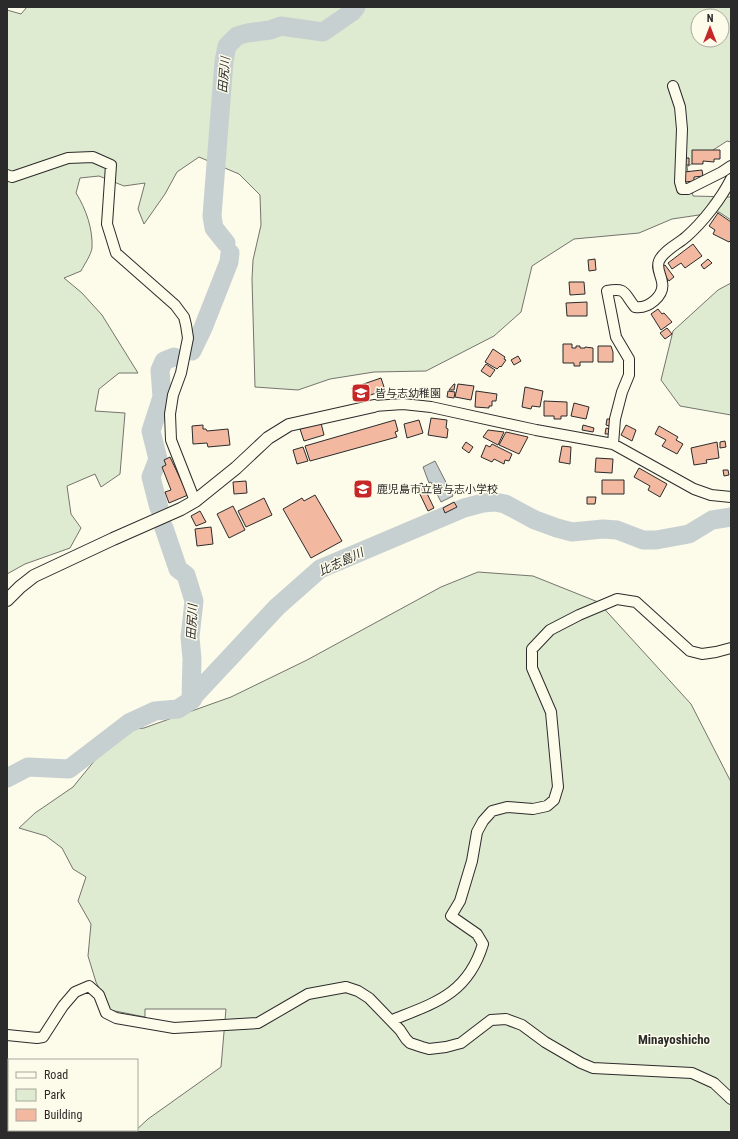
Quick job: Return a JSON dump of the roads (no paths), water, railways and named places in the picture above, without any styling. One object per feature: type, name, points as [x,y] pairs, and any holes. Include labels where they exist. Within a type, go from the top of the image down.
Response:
[{"type":"street","points":[[673,86],[680,107],[682,129],[680,182],[682,189],[692,187],[731,166]]},
{"type":"street","points":[[7,175],[12,176],[68,158],[93,157],[111,165],[107,224],[116,253],[175,305],[184,317],[188,338],[181,373],[173,395],[170,414],[171,440],[195,501]]},
{"type":"street","points":[[613,444],[615,419],[622,392],[629,375],[629,359],[616,337],[607,291],[619,289],[624,291],[635,307],[645,308],[653,302],[662,290],[663,283],[658,269],[659,261],[671,248],[687,236],[722,196],[731,179]]},
{"type":"street","points":[[7,600],[34,576],[181,509],[195,501],[236,468],[268,438],[288,424],[374,406],[403,404],[430,407],[536,430],[613,444],[666,475],[694,489],[711,495],[731,496]]},
{"type":"street","points":[[392,1020],[434,1004],[469,976],[474,968],[483,944],[477,934],[451,916],[460,901],[472,861],[477,832],[483,821],[492,811],[507,807],[534,809],[547,806],[554,800],[558,788],[551,712],[532,668],[532,649],[550,630],[579,615],[617,600],[636,602],[690,651],[702,654],[731,648]]},
{"type":"street","points":[[7,1036],[32,1038],[44,1036],[63,1006],[75,992],[89,986],[99,995],[106,1013],[111,1016],[174,1028],[258,1023],[308,994],[346,987],[358,991],[369,998],[392,1020],[410,1042],[429,1049],[461,1043],[491,1020],[506,1019],[522,1025],[551,1045],[593,1068],[692,1073],[714,1083],[731,1099]]},
{"type":"waterway","name":"田尻川","points":[[226,243],[214,228],[212,216],[224,61],[227,46],[237,36],[270,30],[281,26],[323,32],[352,12],[356,7]]},
{"type":"waterway","name":"田尻川","points":[[192,351],[203,328],[229,262],[230,253]]},
{"type":"waterway","name":"田尻川","points":[[159,508],[151,477],[158,459],[151,431],[162,397],[160,370],[164,361],[174,357]]},
{"type":"waterway","name":"比志島川","points":[[191,699],[277,607],[320,569],[464,508],[483,503],[495,502],[505,504],[535,520],[572,532],[603,529],[617,530],[643,540],[656,540],[689,534],[712,520],[731,517]]},
{"type":"waterway","name":"比志島川","points":[[7,778],[28,767],[69,769],[129,723],[155,711],[178,709],[193,699],[191,699],[192,659],[190,637],[194,601],[186,575],[178,569],[164,528]]},
{"type":"place","name":"皆与志幼稚園","points":[[361,393]]},
{"type":"place","name":"鹿児島市立皆与志小学校","points":[[363,489]]},
{"type":"district","name":"Minayoshicho","points":[[674,1039]]}]
